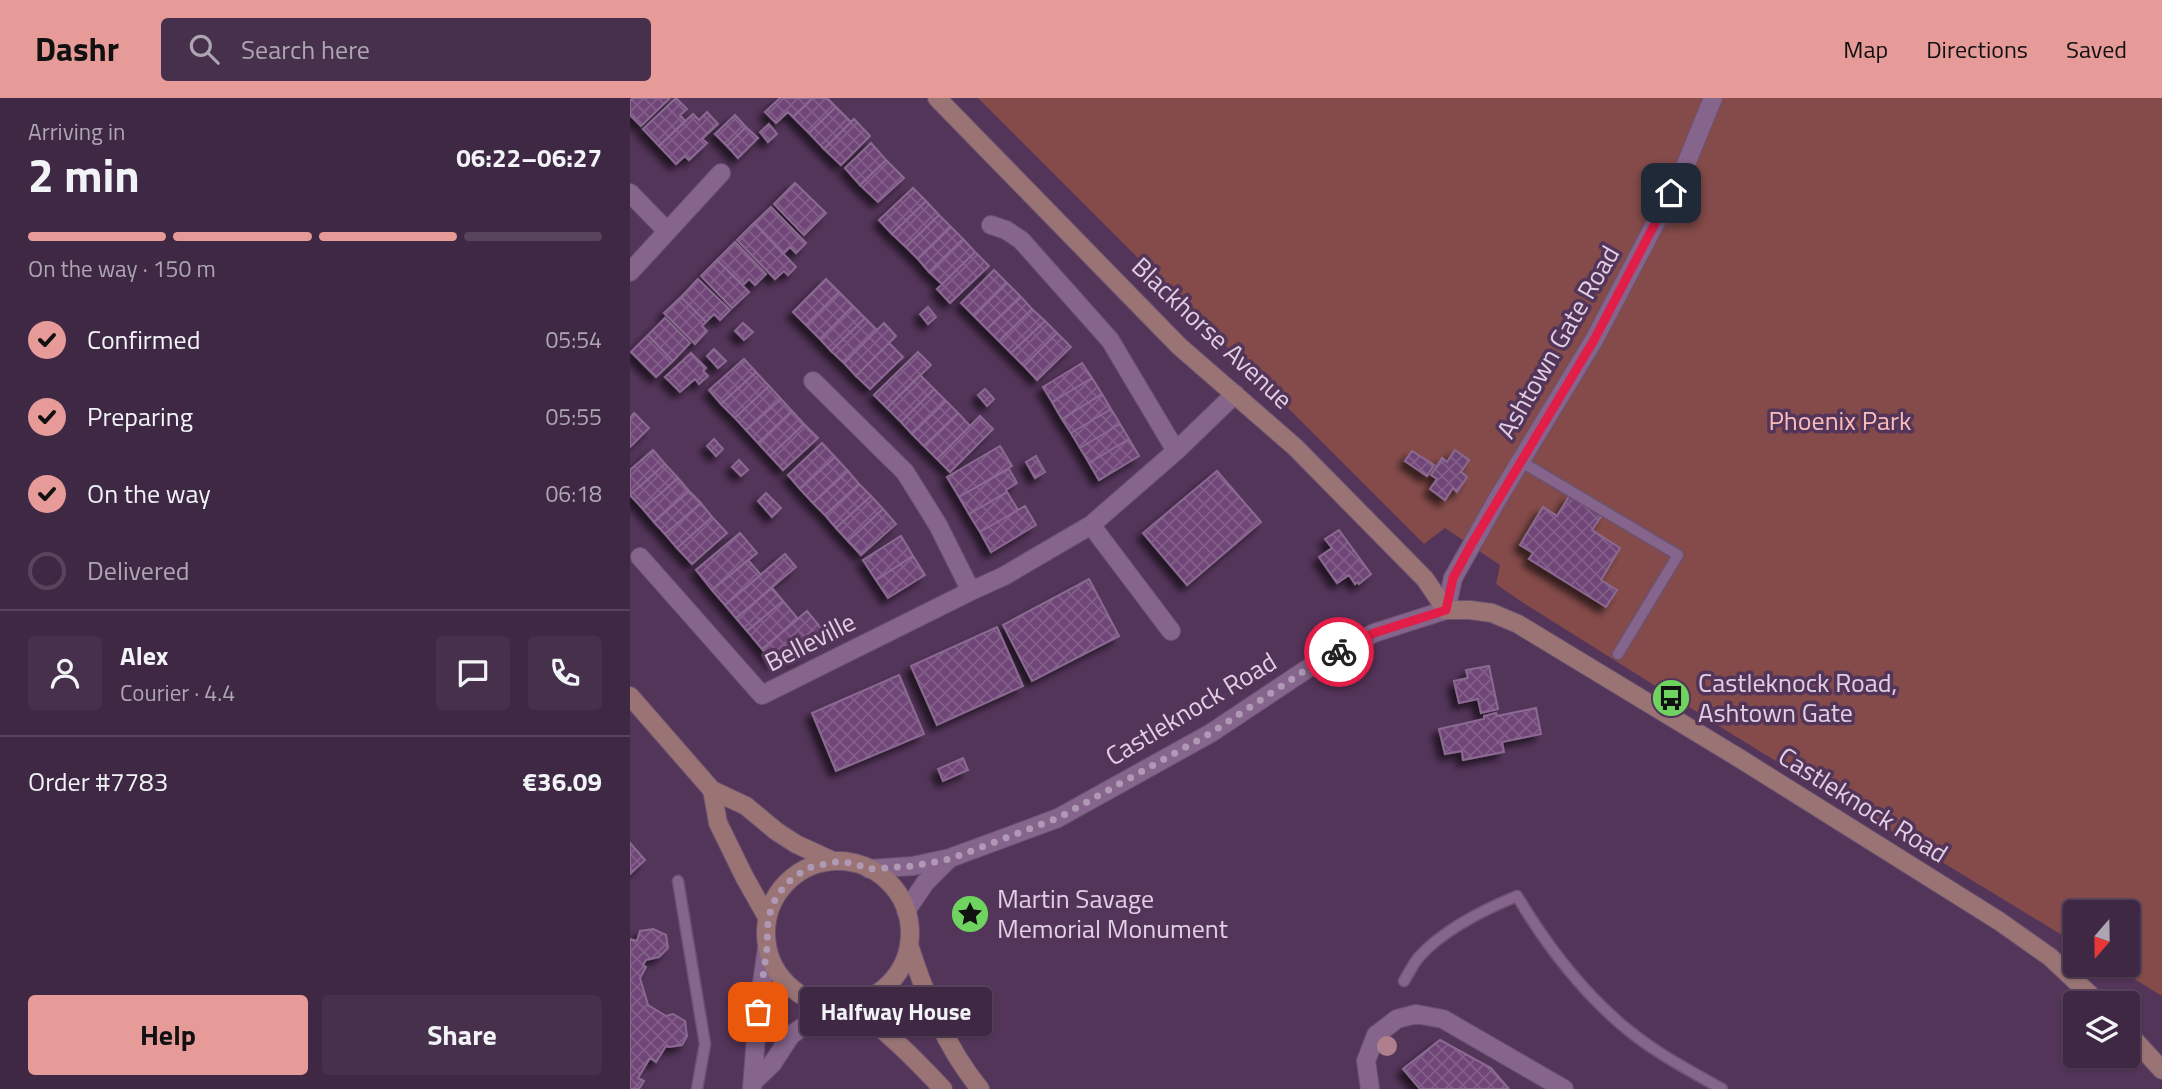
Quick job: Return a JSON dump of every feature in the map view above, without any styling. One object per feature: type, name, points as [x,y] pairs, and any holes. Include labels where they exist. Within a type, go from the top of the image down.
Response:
[{"type":"main road","name":"Blackhorse Avenue","points":[[937,98],[1179,346],[1295,447],[1413,566],[1446,610]]},
{"type":"main road","name":"Castleknock Road","points":[[1446,610],[1492,613],[1518,624],[1598,671],[1999,921],[2050,957],[2086,991]]},
{"type":"main road","points":[[630,696],[712,790],[746,806],[796,844],[835,862]]},
{"type":"main road","points":[[712,790],[718,823],[768,918]]},
{"type":"main road","points":[[943,1089],[905,1048],[875,1022],[842,1005],[813,1001],[799,994],[786,984],[776,971],[767,948],[768,918],[776,897],[788,882],[807,868],[835,862],[853,863],[869,869],[891,886],[906,911],[909,945],[926,999],[953,1052],[980,1089]]},
{"type":"main road","points":[[842,1005],[875,995],[886,986],[901,968],[909,945]]},
{"type":"main road","points":[[2140,1046],[2162,1070]]},
{"type":"street","name":"Ashtown Gate Road","points":[[1446,610],[1453,578],[1594,340],[1684,169],[1713,98]]},
{"type":"street","points":[[630,272],[720,173]]},
{"type":"street","points":[[630,193],[667,231]]},
{"type":"street","points":[[991,225],[1006,230],[1021,240],[1110,340],[1176,451]]},
{"type":"street","points":[[813,381],[905,472],[938,525],[971,591]]},
{"type":"street","name":"Belleville","points":[[640,556],[762,695],[1004,576],[1091,525],[1176,451],[1235,394]]},
{"type":"street","points":[[1091,525],[1171,631]]},
{"type":"street","name":"Castleknock Road","points":[[869,869],[913,866],[950,859],[1058,818],[1211,733],[1307,669],[1374,633],[1446,610]]},
{"type":"street","name":"Castleknock Road","points":[[906,911],[925,883],[950,859]]},
{"type":"street","points":[[753,1086],[758,1012],[767,948]]},
{"type":"street","points":[[753,1086],[791,1035],[842,1005]]},
{"type":"street","points":[[1370,1089],[1366,1061],[1376,1035],[1397,1019],[1416,1014],[1443,1019],[1564,1089]]},
{"type":"lane","points":[[1520,461],[1678,555],[1618,654]]},
{"type":"lane","points":[[678,881],[705,1044],[697,1089]]},
{"type":"lane","points":[[1404,981],[1419,958],[1439,941],[1486,909],[1517,896],[1564,965],[1622,1025],[1657,1051],[1722,1089]]},
{"type":"green space","name":"Phoenix Park","points":[[978,98],[2162,98],[2162,996],[2131,977],[2140,977],[2140,900],[2063,900],[2063,936],[1735,736],[1519,600],[1496,584],[1500,565],[1445,528],[1424,544]]},
{"type":"building","points":[[633,98],[670,98],[641,126],[630,115],[630,101]]},
{"type":"building","points":[[676,98],[687,109],[680,115],[685,121],[659,146],[643,129]]},
{"type":"building","points":[[780,98],[813,98],[793,117],[788,112],[776,123],[765,112]]},
{"type":"building","points":[[813,98],[827,98],[836,107],[809,133],[793,117]]},
{"type":"building","points":[[836,107],[851,122],[824,149],[809,133]]},
{"type":"building","points":[[707,112],[718,124],[702,139],[707,143],[689,160],[685,156],[676,164],[659,146],[693,114],[699,120]]},
{"type":"building","points":[[735,115],[746,127],[727,146],[715,134]]},
{"type":"building","points":[[854,119],[870,136],[841,165],[824,149]]},
{"type":"building","points":[[769,124],[777,134],[768,142],[760,132]]},
{"type":"building","points":[[746,127],[758,138],[738,158],[727,146]]},
{"type":"building","points":[[871,143],[886,160],[860,185],[845,168]]},
{"type":"building","points":[[886,160],[904,178],[878,202],[860,185]]},
{"type":"building","points":[[795,183],[826,213],[804,235],[774,204]]},
{"type":"building","points":[[913,188],[926,201],[892,234],[879,220]]},
{"type":"building","points":[[926,201],[939,215],[906,247],[892,234]]},
{"type":"building","points":[[771,207],[806,243],[796,253],[790,247],[783,254],[754,223]]},
{"type":"building","points":[[939,215],[951,227],[918,259],[906,247]]},
{"type":"building","points":[[754,223],[796,267],[788,275],[784,271],[775,279],[737,240]]},
{"type":"building","points":[[951,227],[963,239],[929,272],[918,259]]},
{"type":"building","points":[[963,239],[975,252],[942,284],[929,272]]},
{"type":"building","points":[[735,242],[766,274],[755,285],[749,279],[743,285],[717,260]]},
{"type":"building","points":[[975,252],[989,266],[950,303],[937,289]]},
{"type":"building","points":[[717,260],[749,292],[732,308],[701,276]]},
{"type":"building","points":[[994,270],[1007,283],[974,316],[961,303]]},
{"type":"building","points":[[698,279],[730,310],[720,320],[714,314],[706,322],[681,297]]},
{"type":"building","points":[[826,279],[839,292],[806,325],[793,312]]},
{"type":"building","points":[[1007,283],[1021,297],[987,329],[974,316]]},
{"type":"building","points":[[839,292],[853,306],[820,339],[806,325]]},
{"type":"building","points":[[681,297],[706,322],[702,326],[707,331],[695,344],[664,313]]},
{"type":"building","points":[[1021,297],[1032,309],[999,341],[987,329]]},
{"type":"building","points":[[853,306],[865,318],[831,351],[820,339]]},
{"type":"building","points":[[928,307],[936,317],[928,324],[920,314]]},
{"type":"building","points":[[1032,309],[1045,321],[1011,353],[999,341]]},
{"type":"building","points":[[665,318],[690,343],[673,361],[648,335]]},
{"type":"building","points":[[865,318],[877,330],[844,363],[831,351]]},
{"type":"building","points":[[1045,321],[1057,333],[1024,366],[1011,353]]},
{"type":"building","points":[[743,323],[753,332],[744,340],[735,331]]},
{"type":"building","points":[[884,323],[896,336],[856,376],[844,363]]},
{"type":"building","points":[[1057,333],[1071,347],[1037,380],[1024,366]]},
{"type":"building","points":[[648,335],[673,361],[656,377],[631,352]]},
{"type":"building","points":[[889,343],[903,357],[870,389],[856,376]]},
{"type":"building","points":[[714,349],[726,361],[718,368],[707,356]]},
{"type":"building","points":[[918,352],[931,365],[887,408],[874,395]]},
{"type":"building","points":[[691,353],[706,368],[703,371],[708,376],[699,384],[695,379],[680,392],[665,377]]},
{"type":"building","points":[[744,359],[756,372],[721,404],[709,390]]},
{"type":"building","points":[[1082,363],[1092,378],[1052,402],[1043,387]]},
{"type":"building","points":[[756,372],[769,386],[735,418],[721,404]]},
{"type":"building","points":[[920,375],[934,389],[901,422],[887,408]]},
{"type":"building","points":[[1092,378],[1102,394],[1062,419],[1052,402]]},
{"type":"building","points":[[769,386],[781,399],[746,430],[735,418]]},
{"type":"building","points":[[934,389],[946,401],[912,434],[901,422]]},
{"type":"building","points":[[985,389],[994,399],[987,406],[978,395]]},
{"type":"building","points":[[1102,394],[1111,409],[1071,433],[1062,419]]},
{"type":"building","points":[[781,399],[792,411],[758,443],[746,430]]},
{"type":"building","points":[[946,401],[958,413],[924,446],[912,434]]},
{"type":"building","points":[[1111,409],[1120,424],[1080,448],[1071,433]]},
{"type":"building","points":[[792,411],[804,424],[770,456],[758,443]]},
{"type":"building","points":[[634,413],[649,428],[630,447],[630,418]]},
{"type":"building","points":[[958,413],[970,426],[937,459],[924,446]]},
{"type":"building","points":[[980,416],[993,429],[950,472],[937,459]]},
{"type":"building","points":[[804,424],[818,438],[783,470],[770,456]]},
{"type":"building","points":[[1120,424],[1129,439],[1089,463],[1080,448]]},
{"type":"building","points":[[714,439],[723,449],[716,456],[707,446]]},
{"type":"building","points":[[1129,439],[1139,456],[1099,480],[1089,463]]},
{"type":"building","points":[[822,443],[835,457],[800,489],[788,475]]},
{"type":"building","points":[[1000,446],[1012,466],[959,497],[947,477]]},
{"type":"building","points":[[653,450],[665,464],[630,495],[630,470]]},
{"type":"building","points":[[1455,450],[1469,460],[1461,472],[1467,477],[1457,492],[1453,488],[1445,500],[1430,489],[1437,479],[1431,475],[1442,458],[1447,462]]},
{"type":"building","points":[[1412,451],[1434,465],[1427,476],[1405,461]]},
{"type":"building","points":[[1036,456],[1045,472],[1035,478],[1026,462]]},
{"type":"building","points":[[835,457],[848,471],[813,503],[800,489]]},
{"type":"building","points":[[739,460],[748,470],[741,476],[732,467]]},
{"type":"building","points":[[665,464],[678,478],[643,509],[630,495]]},
{"type":"building","points":[[1009,469],[1017,483],[1006,490],[1007,492],[969,514],[959,497]]},
{"type":"building","points":[[848,471],[859,484],[825,515],[813,503]]},
{"type":"building","points":[[1217,471],[1261,522],[1187,585],[1143,533]]},
{"type":"building","points":[[678,478],[689,491],[654,522],[643,509]]},
{"type":"building","points":[[859,484],[871,496],[836,528],[825,515]]},
{"type":"building","points":[[689,491],[701,503],[665,534],[654,522]]},
{"type":"building","points":[[1007,492],[1018,510],[980,532],[969,514]]},
{"type":"building","points":[[766,493],[781,508],[772,517],[758,501]]},
{"type":"building","points":[[1570,495],[1602,515],[1592,530],[1620,548],[1601,580],[1617,590],[1606,607],[1529,559],[1533,553],[1520,545],[1543,507],[1557,516]]},
{"type":"building","points":[[871,496],[883,509],[848,541],[836,528]]},
{"type":"building","points":[[701,503],[712,517],[677,548],[665,534]]},
{"type":"building","points":[[1025,506],[1036,525],[991,552],[980,532]]},
{"type":"building","points":[[883,509],[896,524],[861,555],[848,541]]},
{"type":"building","points":[[712,517],[727,533],[692,564],[677,548]]},
{"type":"building","points":[[1339,530],[1371,574],[1359,584],[1355,584],[1349,575],[1337,583],[1319,557],[1332,548],[1325,539]]},
{"type":"building","points":[[740,533],[757,553],[712,590],[696,570]]},
{"type":"building","points":[[901,536],[913,556],[876,580],[863,560]]},
{"type":"building","points":[[785,554],[796,567],[736,618],[725,605]]},
{"type":"building","points":[[913,556],[925,575],[888,598],[876,580]]},
{"type":"building","points":[[748,560],[761,575],[725,605],[712,590]]},
{"type":"building","points":[[1089,579],[1119,636],[1032,681],[1003,625]]},
{"type":"building","points":[[772,588],[783,601],[747,631],[736,618]]},
{"type":"building","points":[[783,601],[798,619],[762,649],[747,631]]},
{"type":"building","points":[[807,611],[825,633],[793,660],[788,653],[775,664],[762,649]]},
{"type":"building","points":[[997,627],[1023,686],[937,725],[911,666]]},
{"type":"building","points":[[1489,666],[1498,709],[1481,713],[1478,699],[1459,703],[1454,681],[1468,678],[1466,670]]},
{"type":"building","points":[[899,675],[924,734],[836,771],[812,713]]},
{"type":"building","points":[[1536,708],[1541,734],[1502,742],[1504,752],[1463,760],[1462,751],[1445,754],[1439,729],[1484,719],[1484,716],[1496,713],[1497,716]]},
{"type":"building","points":[[963,758],[968,770],[943,781],[938,769]]},
{"type":"building","points":[[630,843],[645,860],[630,874]]},
{"type":"building","points":[[653,929],[666,935],[668,948],[659,957],[646,960],[643,965],[646,967],[640,978],[648,1005],[666,1016],[673,1014],[685,1021],[687,1036],[682,1045],[666,1046],[656,1062],[650,1058],[638,1078],[644,1081],[639,1089],[630,1089],[630,939],[637,941],[640,931]]},
{"type":"building","points":[[1440,1040],[1491,1068],[1509,1089],[1420,1089],[1403,1069]]},
{"type":"way so far","points":[[758,1012],[767,948],[768,918],[776,897],[788,882],[807,868],[835,862],[853,863],[869,869],[913,866],[950,859],[1058,818],[1211,733],[1307,669],[1339,652]]},
{"type":"place","name":"Castleknock Road, Ashtown Gate","points":[[1671,698]]},
{"type":"place","name":"Martin Savage Memorial Monument","points":[[970,914]]},
{"type":"place","name":"Halfway House","points":[[758,1012]]},
{"type":"route","points":[[1339,652],[1374,633],[1446,610],[1453,578],[1594,340],[1671,193]]}]
